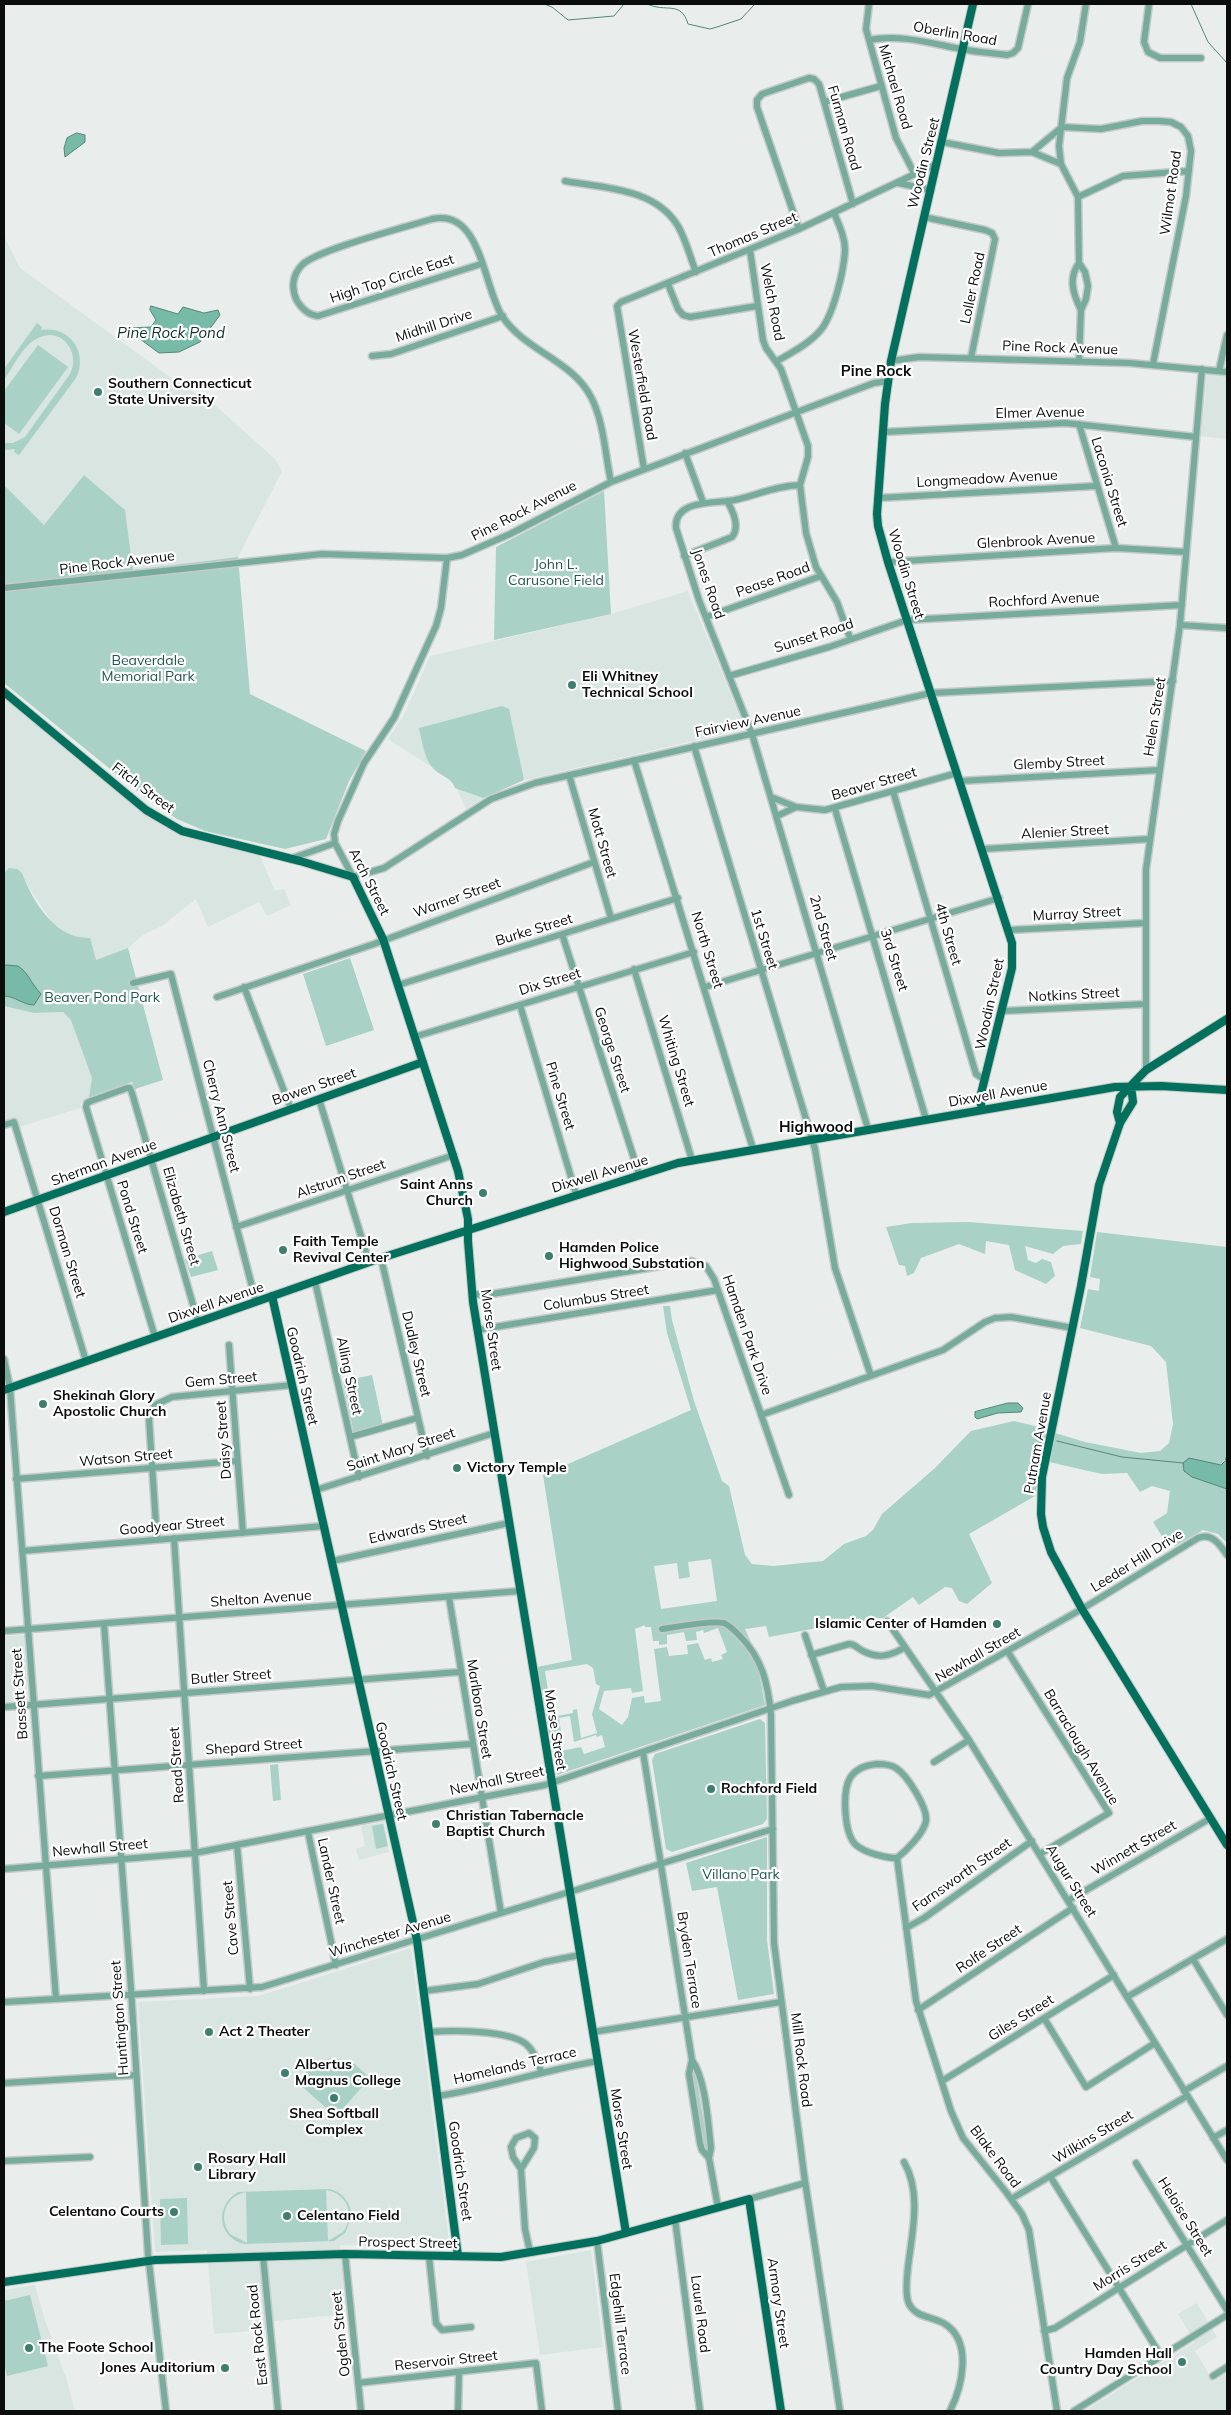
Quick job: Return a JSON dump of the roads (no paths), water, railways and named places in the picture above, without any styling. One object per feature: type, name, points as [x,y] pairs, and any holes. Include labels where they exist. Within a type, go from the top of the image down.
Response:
[{"type":"main road","name":"Woodin Street","points":[[973,4],[891,361],[878,498],[878,526],[888,562],[999,898],[1012,944],[1013,963],[1003,1011],[980,1098],[982,1110]]},
{"type":"main road","name":"Fitch Street","points":[[4,692],[146,810],[182,831],[290,858],[353,877]]},
{"type":"main road","name":"Arch Street","points":[[353,877],[384,940],[414,1038],[454,1155],[466,1206],[468,1230]]},
{"type":"main road","points":[[1131,1086],[1146,1070],[1227,1019]]},
{"type":"main road","name":"Bowen Street","points":[[213,1137],[423,1062]]},
{"type":"main road","name":"Dixwell Avenue","points":[[7,1389],[369,1262],[639,1174],[692,1160],[1098,1090],[1131,1086],[1227,1090]]},
{"type":"main road","name":"Putnam Avenue","points":[[1120,1123],[1117,1103],[1123,1093],[1131,1086]]},
{"type":"main road","name":"Putnam Avenue","points":[[1131,1086],[1133,1102],[1120,1123],[1099,1185],[1073,1328],[1042,1477],[1040,1500],[1046,1540],[1082,1609],[1227,1845]]},
{"type":"main road","name":"Sherman Avenue","points":[[4,1212],[213,1137]]},
{"type":"main road","name":"Morse Street","points":[[468,1230],[477,1330],[626,2233]]},
{"type":"main road","name":"Goodrich Street","points":[[272,1296],[417,1940],[458,2256]]},
{"type":"main road","name":"Prospect Street","points":[[4,2282],[149,2261],[346,2254],[501,2257],[597,2241],[749,2199]]},
{"type":"main road","name":"Armory Street","points":[[749,2199],[781,2411]]},
{"type":"street","name":"Michael Road","points":[[869,4],[865,22],[881,86],[896,138],[914,173]]},
{"type":"street","name":"Oberlin Road","points":[[869,40],[896,37],[963,50],[1007,55],[1014,53],[1018,48],[1028,4]]},
{"type":"street","points":[[1079,362],[1081,310],[1086,299],[1088,286],[1085,272],[1079,263],[1078,197],[1061,164],[1059,146],[1067,78],[1080,42],[1086,4]]},
{"type":"street","points":[[1149,4],[1144,42],[1148,52],[1160,58],[1201,58]]},
{"type":"street","name":"Furman Road","points":[[799,229],[756,103],[758,96],[765,92],[809,78],[814,79],[818,84],[853,204]]},
{"type":"street","points":[[824,102],[881,86]]},
{"type":"street","name":"Wilmot Road","points":[[1062,127],[1101,129],[1142,121],[1171,122],[1182,128],[1188,136],[1191,151],[1186,196],[1153,364]]},
{"type":"street","points":[[1032,152],[1062,127]]},
{"type":"street","points":[[942,142],[999,153],[1032,152],[1061,164]]},
{"type":"street","name":"Thomas Street","points":[[617,306],[621,302],[799,229],[936,164]]},
{"type":"street","points":[[1078,197],[1123,176],[1189,171]]},
{"type":"street","points":[[565,181],[638,194],[654,202],[668,213],[678,227],[696,272]]},
{"type":"street","points":[[897,183],[931,190]]},
{"type":"street","points":[[777,361],[820,332],[831,312],[845,250],[841,230],[834,213]]},
{"type":"street","name":"Loller Road","points":[[924,217],[986,230],[992,233],[995,239],[971,358]]},
{"type":"street","name":"High Top Circle East","points":[[449,218],[457,221],[470,233],[481,264],[318,316],[311,315],[303,309],[293,287],[295,275],[300,266],[309,259],[432,219],[449,218]]},
{"type":"street","name":"Welch Road","points":[[750,250],[757,306],[766,348],[777,361],[797,412],[809,452],[800,485]]},
{"type":"street","points":[[1079,263],[1074,270],[1072,283],[1074,295],[1081,310]]},
{"type":"street","points":[[481,264],[503,316],[524,339],[576,376],[585,387],[596,410],[611,482]]},
{"type":"street","points":[[668,284],[678,310],[683,315],[690,316],[757,306]]},
{"type":"street","name":"Westerfield Road","points":[[617,306],[644,469]]},
{"type":"street","name":"Midhill Drive","points":[[372,356],[391,354],[503,316]]},
{"type":"street","points":[[1219,371],[1227,335]]},
{"type":"street","name":"Pine Rock Avenue","points":[[891,361],[919,357],[971,358],[1153,364],[1227,372]]},
{"type":"street","name":"Helen Street","points":[[1146,1070],[1146,870],[1180,625],[1202,369]]},
{"type":"street","name":"Pine Rock Avenue","points":[[4,588],[322,554],[447,558],[462,555],[510,534],[611,482],[879,381],[888,380]]},
{"type":"street","name":"Elmer Avenue","points":[[884,432],[1078,424],[1196,438]]},
{"type":"street","name":"Laconia Street","points":[[1078,424],[1116,548]]},
{"type":"street","points":[[685,453],[703,502],[728,501],[774,487],[800,485],[806,533],[811,554],[820,576],[837,602],[850,638]]},
{"type":"street","name":"Longmeadow Avenue","points":[[878,498],[1096,486]]},
{"type":"street","points":[[684,556],[732,537],[735,533],[735,525],[728,501]]},
{"type":"street","name":"Jones Road","points":[[703,502],[683,511],[675,522],[684,556],[706,617],[752,734]]},
{"type":"street","name":"Glenbrook Avenue","points":[[888,562],[1116,548],[1186,552]]},
{"type":"street","name":"Arch Street","points":[[353,877],[335,843],[334,834],[354,781],[394,718],[436,626],[442,608],[447,558]]},
{"type":"street","name":"Pease Road","points":[[706,617],[820,576]]},
{"type":"street","name":"Rochford Avenue","points":[[907,620],[1182,605]]},
{"type":"street","name":"Sunset Road","points":[[729,676],[907,620]]},
{"type":"street","points":[[1180,625],[1227,628]]},
{"type":"street","name":"Fairview Avenue","points":[[353,877],[384,868],[491,799],[523,786],[569,775],[931,693],[1173,681]]},
{"type":"street","name":"2nd Street","points":[[752,734],[868,1129]]},
{"type":"street","name":"1st Street","points":[[694,746],[812,1139]]},
{"type":"street","name":"North Street","points":[[634,760],[754,1149]]},
{"type":"street","name":"Glemby Street","points":[[958,777],[1160,770]]},
{"type":"street","name":"Mott Street","points":[[569,775],[611,918]]},
{"type":"street","name":"Beaver Street","points":[[771,797],[796,807],[819,810],[835,809],[893,791],[958,777]]},
{"type":"street","name":"4th Street","points":[[893,791],[976,1074],[985,1080]]},
{"type":"street","points":[[777,816],[796,807]]},
{"type":"street","name":"3rd Street","points":[[835,809],[874,936],[926,1119]]},
{"type":"street","name":"Alenier Street","points":[[983,849],[1149,839]]},
{"type":"street","points":[[290,858],[335,843]]},
{"type":"street","name":"Warner Street","points":[[217,997],[384,940],[594,862]]},
{"type":"street","name":"Burke Street","points":[[398,985],[678,898]]},
{"type":"street","points":[[705,987],[999,898]]},
{"type":"street","name":"Murray Street","points":[[1009,930],[1146,923]]},
{"type":"street","name":"George Street","points":[[562,934],[639,1174]]},
{"type":"street","name":"Dix Street","points":[[414,1038],[694,952]]},
{"type":"street","name":"Whiting Street","points":[[634,969],[692,1160]]},
{"type":"street","name":"Cherry Ann Street","points":[[133,983],[171,974],[256,1302]]},
{"type":"street","points":[[244,988],[291,1109]]},
{"type":"street","name":"Notkins Street","points":[[1003,1011],[1146,1004]]},
{"type":"street","name":"Pine Street","points":[[520,1005],[576,1194]]},
{"type":"street","name":"Pond Street","points":[[130,1088],[86,1103],[155,1337]]},
{"type":"street","name":"Elizabeth Street","points":[[130,1088],[198,1322]]},
{"type":"street","points":[[319,1099],[369,1262]]},
{"type":"street","name":"Dorman Street","points":[[4,1126],[14,1122],[86,1361]]},
{"type":"street","points":[[812,1139],[835,1268],[871,1376]]},
{"type":"street","name":"Alstrum Street","points":[[236,1227],[454,1155]]},
{"type":"street","name":"Dudley Street","points":[[381,1258],[427,1456]]},
{"type":"street","name":"Hamden Park Drive","points":[[473,1294],[486,1295],[691,1261],[706,1266],[711,1272],[718,1290],[762,1415],[943,1350],[985,1322],[995,1318],[1011,1317],[1073,1328]]},
{"type":"street","name":"Alling Street","points":[[315,1281],[359,1477]]},
{"type":"street","name":"Columbus Street","points":[[477,1330],[718,1290]]},
{"type":"street","name":"Daisy Street","points":[[229,1345],[243,1533]]},
{"type":"street","name":"Bassett Street","points":[[4,1358],[22,1551],[56,1999]]},
{"type":"street","name":"Gem Street","points":[[151,1468],[149,1419],[155,1405],[172,1397],[292,1385]]},
{"type":"street","points":[[762,1415],[789,1495]]},
{"type":"street","points":[[350,1437],[417,1418]]},
{"type":"street","name":"Saint Mary Street","points":[[316,1490],[494,1433]]},
{"type":"street","name":"Watson Street","points":[[16,1479],[237,1461]]},
{"type":"street","points":[[151,1468],[157,1540]]},
{"type":"street","name":"Edwards Street","points":[[332,1561],[509,1523]]},
{"type":"street","name":"Goodyear Street","points":[[22,1551],[324,1526]]},
{"type":"street","name":"Leeder Hill Drive","points":[[1082,1609],[1203,1536],[1213,1539],[1227,1555]]},
{"type":"street","name":"Read Street","points":[[174,1538],[204,1991]]},
{"type":"street","name":"Shelton Avenue","points":[[4,1631],[520,1592]]},
{"type":"street","name":"Marlboro Street","points":[[449,1597],[459,1672],[501,1913]]},
{"type":"street","name":"Newhall Street","points":[[4,1869],[195,1853],[552,1783],[824,1691],[846,1686],[861,1685],[924,1696],[938,1692],[1082,1609]]},
{"type":"street","name":"Augur Street","points":[[887,1620],[969,1740],[1074,1908],[1227,2160]]},
{"type":"street","name":"Huntington Street","points":[[104,1624],[149,2261],[166,2411]]},
{"type":"street","name":"Mill Rock Road","points":[[662,1629],[724,1624],[736,1632],[758,1658],[770,1709],[774,1943],[805,2183],[840,2411]]},
{"type":"street","points":[[805,1635],[824,1691]]},
{"type":"street","points":[[812,1655],[849,1644],[853,1644],[864,1652],[888,1656],[905,1647]]},
{"type":"street","name":"Barraclough Avenue","points":[[1008,1652],[1109,1813],[1040,1854]]},
{"type":"street","name":"Butler Street","points":[[4,1707],[459,1672]]},
{"type":"street","points":[[934,1762],[969,1740]]},
{"type":"street","name":"Shepard Street","points":[[38,1776],[471,1744]]},
{"type":"street","name":"Bryden Terrace","points":[[643,1752],[692,2060],[689,2074],[700,2143],[702,2150],[709,2158]]},
{"type":"street","points":[[883,1764],[898,1769],[923,1806],[926,1817],[924,1829],[897,1858],[861,1848],[848,1834],[847,1787],[854,1773],[862,1767],[883,1764]]},
{"type":"street","name":"Winnett Street","points":[[1069,1900],[1211,1818]]},
{"type":"street","name":"Winchester Avenue","points":[[4,2002],[250,1989],[273,1985],[773,1830]]},
{"type":"street","name":"Lander Street","points":[[308,1832],[336,1965]]},
{"type":"street","name":"Farnsworth Street","points":[[906,1928],[924,1918],[1032,1841]]},
{"type":"street","name":"Cave Street","points":[[237,1845],[250,1989]]},
{"type":"street","name":"Blake Road","points":[[897,1858],[918,2010],[960,2134],[1011,2199],[1029,2230],[1057,2411]]},
{"type":"street","name":"Rolfe Street","points":[[918,2010],[1074,1908]]},
{"type":"street","points":[[1127,1997],[1227,1939]]},
{"type":"street","points":[[424,1991],[478,1984],[544,1962],[580,1955]]},
{"type":"street","points":[[1194,1959],[1227,2015]]},
{"type":"street","name":"Giles Street","points":[[942,2081],[1114,1975]]},
{"type":"street","points":[[593,2032],[781,2002]]},
{"type":"street","points":[[1044,2018],[1086,2087],[1155,2043]]},
{"type":"street","points":[[429,2032],[493,2034],[514,2038],[525,2043],[531,2050],[541,2071]]},
{"type":"street","name":"Bryden Terrace","points":[[692,2060],[698,2070],[703,2094],[711,2148],[709,2158],[718,2207]]},
{"type":"street","name":"Homelands Terrace","points":[[438,2096],[483,2089],[541,2071],[598,2061]]},
{"type":"street","name":"Wilkins Street","points":[[1011,2199],[1227,2066]]},
{"type":"street","points":[[4,2083],[136,2075]]},
{"type":"street","points":[[1213,2138],[1227,2130]]},
{"type":"street","points":[[521,2169],[535,2145],[535,2138],[529,2133],[516,2138],[511,2148],[513,2157],[521,2169],[525,2229],[530,2252]]},
{"type":"street","points":[[4,2161],[90,2157]]},
{"type":"street","points":[[904,2162],[909,2171],[915,2220],[907,2275],[908,2303],[922,2316],[936,2319],[952,2329],[959,2338],[962,2367],[958,2394],[950,2411]]},
{"type":"street","name":"Heloise Street","points":[[1136,2164],[1227,2310]]},
{"type":"street","points":[[1050,2176],[1161,2356]]},
{"type":"street","name":"Prospect Street","points":[[749,2199],[805,2183]]},
{"type":"street","name":"Laurel Road","points":[[675,2219],[700,2411]]},
{"type":"street","name":"Morris Street","points":[[1044,2331],[1055,2328],[1227,2220]]},
{"type":"street","name":"Edgehill Terrace","points":[[597,2241],[618,2411]]},
{"type":"street","name":"Ogden Street","points":[[346,2254],[361,2411]]},
{"type":"street","name":"East Rock Road","points":[[263,2256],[278,2411]]},
{"type":"street","points":[[429,2256],[436,2323],[442,2330],[471,2327]]},
{"type":"street","points":[[1074,2411],[1227,2315]]},
{"type":"street","name":"Reservoir Street","points":[[358,2384],[536,2363],[542,2411]]},
{"type":"street","points":[[1213,2376],[1227,2367]]},
{"type":"street","points":[[458,2411],[459,2373]]},
{"type":"water","points":[[77,133],[85,135],[85,142],[65,157],[64,148],[67,138]]},
{"type":"water","name":"Pine Rock Pond","points":[[151,306],[178,314],[183,307],[204,313],[218,310],[220,315],[200,342],[179,352],[159,353],[140,339],[134,339],[129,335],[130,328],[151,327],[156,320],[150,310]]},
{"type":"water","points":[[6,965],[18,966],[41,994],[34,1005],[4,996],[4,967]]},
{"type":"water","points":[[1008,1403],[1018,1403],[1023,1408],[1021,1412],[998,1413],[977,1419],[975,1417],[975,1412]]},
{"type":"water","points":[[1227,1455],[1227,1489],[1192,1477],[1184,1471],[1183,1463],[1189,1458],[1221,1465]]},
{"type":"waterway","points":[[544,4],[552,7],[568,20],[614,16],[624,4]]},
{"type":"waterway","points":[[647,4],[660,8],[677,9],[685,17],[688,24],[710,29],[741,19],[755,4]]},
{"type":"waterway","points":[[1191,4],[1208,42],[1227,63]]},
{"type":"waterway","points":[[1057,1441],[1122,1457],[1183,1463]]},
{"type":"waterway","points":[[1033,1444],[1043,1442]]},
{"type":"place","name":"Southern Connecticut State University","points":[[98,392]]},
{"type":"place","name":"Eli Whitney Technical School","points":[[572,685]]},
{"type":"place","name":"Saint Anns Church","points":[[483,1193]]},
{"type":"place","name":"Faith Temple Revival Center","points":[[283,1250]]},
{"type":"place","name":"Hamden Police Highwood Substation","points":[[549,1256]]},
{"type":"place","name":"Shekinah Glory Apostolic Church","points":[[43,1404]]},
{"type":"place","name":"Victory Temple","points":[[457,1468]]},
{"type":"place","name":"Islamic Center of Hamden","points":[[997,1624]]},
{"type":"place","name":"Rochford Field","points":[[711,1789]]},
{"type":"place","name":"Christian Tabernacle Baptist Church","points":[[436,1824]]},
{"type":"place","name":"Act 2 Theater","points":[[209,2032]]},
{"type":"place","name":"Albertus Magnus College","points":[[285,2073]]},
{"type":"place","name":"Shea Softball Complex","points":[[334,2098]]},
{"type":"place","name":"Rosary Hall Library","points":[[198,2167]]},
{"type":"place","name":"Celentano Courts","points":[[174,2212]]},
{"type":"place","name":"Celentano Field","points":[[287,2216]]},
{"type":"place","name":"The Foote School","points":[[29,2348]]},
{"type":"place","name":"Hamden Hall Country Day School","points":[[1182,2362]]},
{"type":"place","name":"Jones Auditorium","points":[[225,2368]]},
{"type":"district","name":"Pine Rock","points":[[876,371]]},
{"type":"district","name":"Highwood","points":[[816,1127]]},
{"type":"park label","name":"John L. Carusone Field","points":[[556,574]]},
{"type":"park label","name":"Beaverdale Memorial Park","points":[[148,670]]},
{"type":"park label","name":"Beaver Pond Park","points":[[102,998]]},
{"type":"park label","name":"Villano Park","points":[[741,1875]]}]
